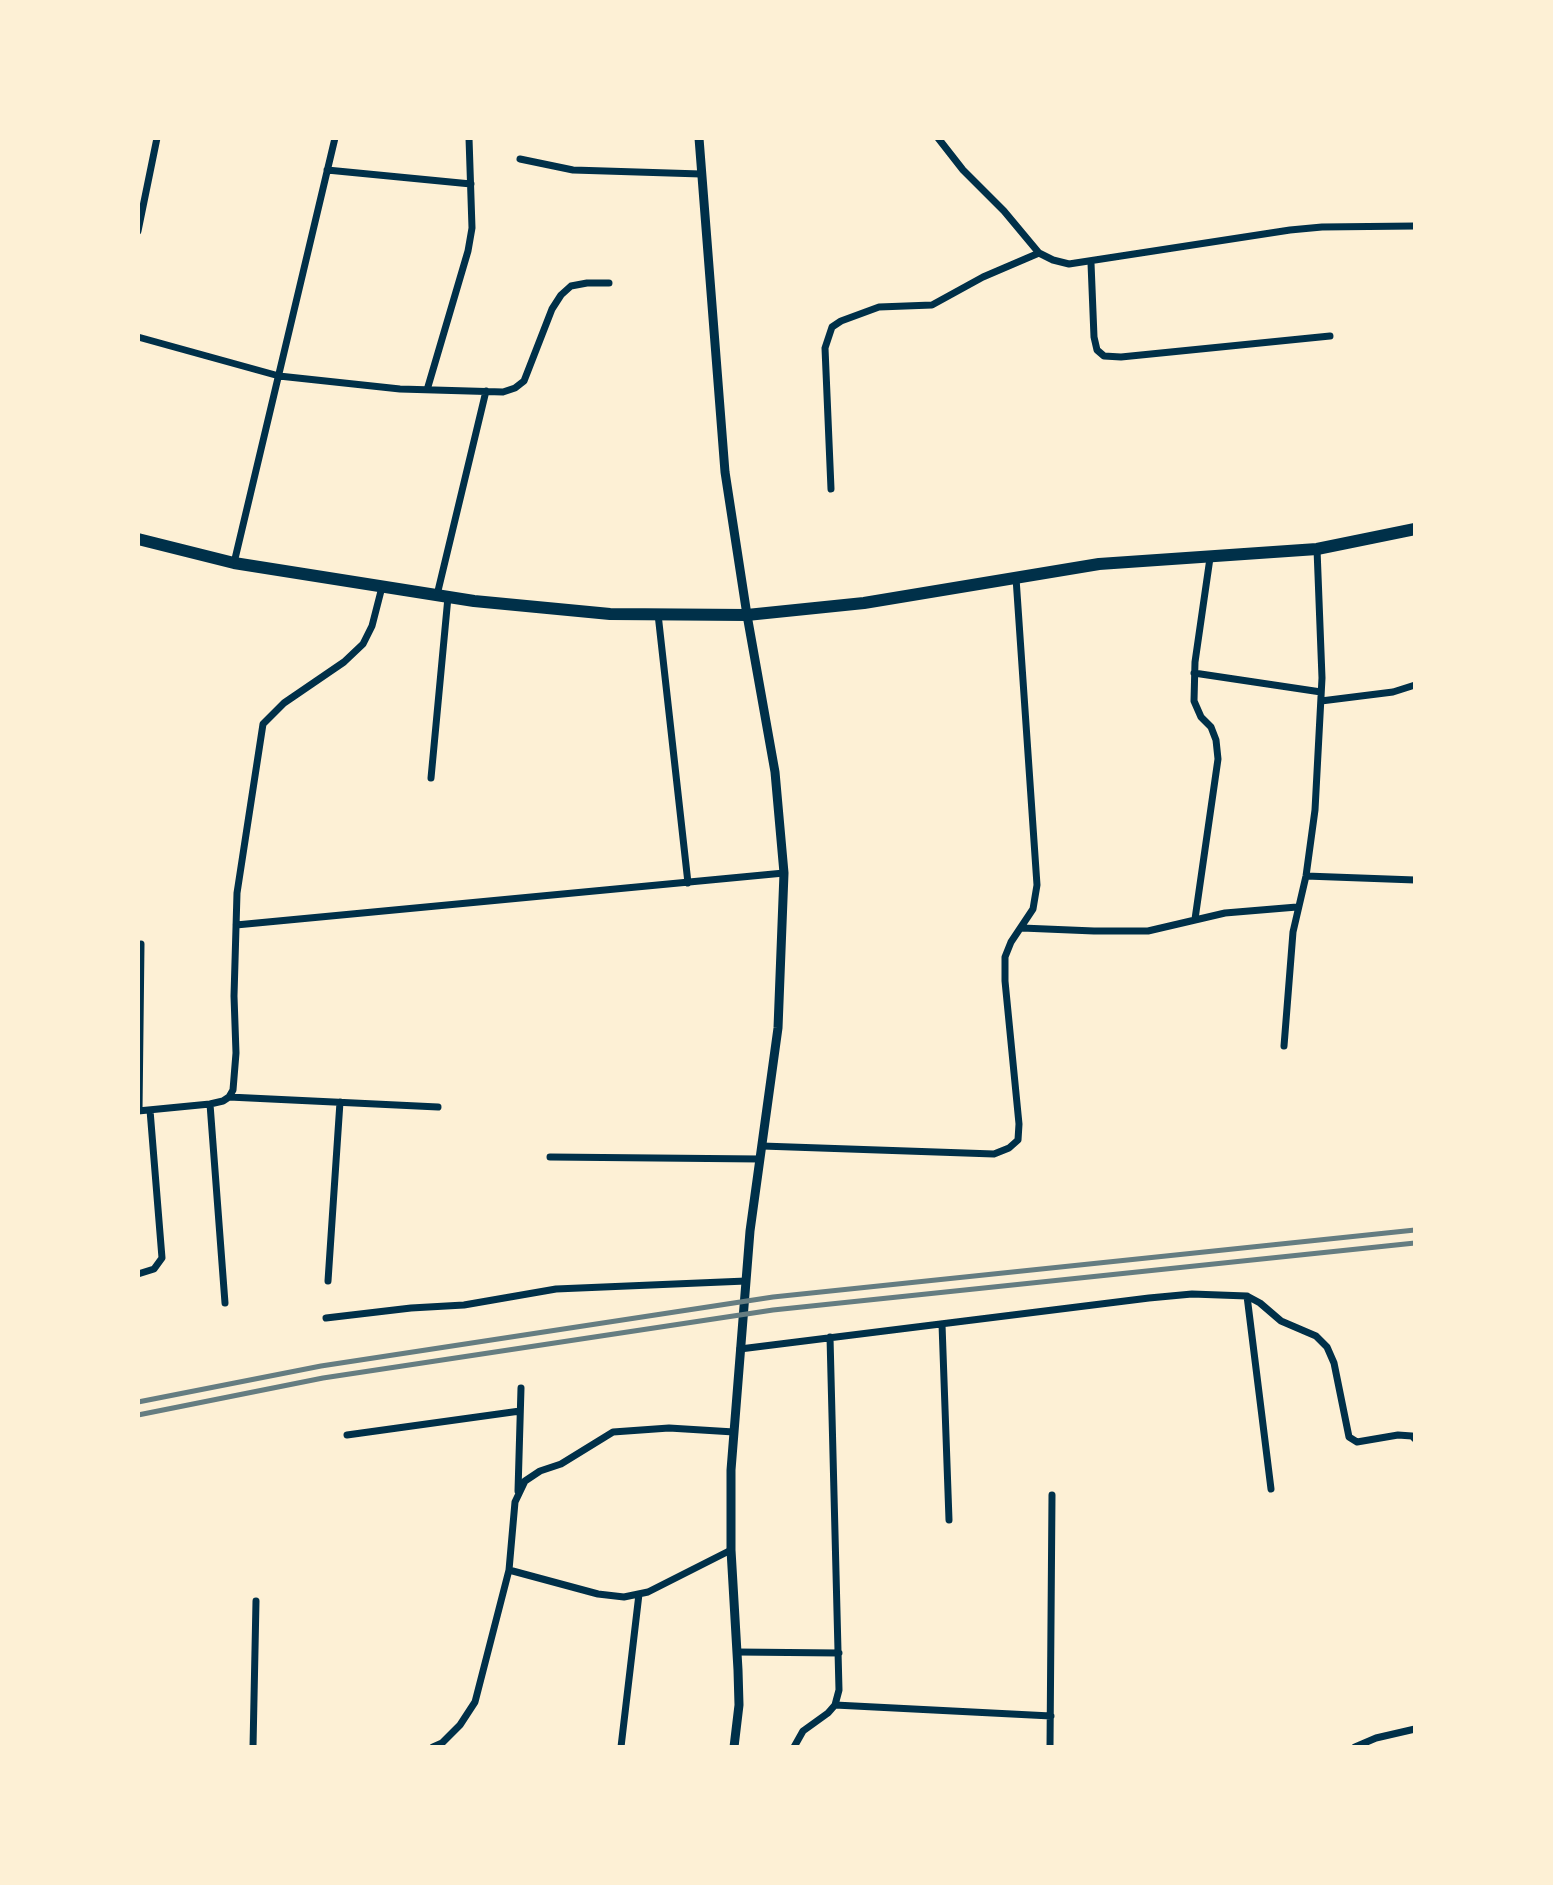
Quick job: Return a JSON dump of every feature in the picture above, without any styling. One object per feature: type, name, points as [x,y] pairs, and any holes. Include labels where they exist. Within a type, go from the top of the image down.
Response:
[{"type":"main road","points":[[138,539],[234,563],[443,596],[610,614],[747,615],[864,603],[1099,564],[1317,549],[1415,528]]},
{"type":"street","points":[[138,232],[157,138]]},
{"type":"street","points":[[234,563],[335,138]]},
{"type":"street","points":[[428,390],[468,251],[472,228],[469,138]]},
{"type":"street","points":[[699,138],[725,472],[775,772],[784,873],[778,1028],[746,1281],[734,1432],[731,1550],[738,1705],[734,1747]]},
{"type":"street","points":[[938,138],[962,170],[1004,211],[1039,253],[1069,264],[1290,230],[1415,226]]},
{"type":"street","points":[[520,159],[573,170],[701,174]]},
{"type":"street","points":[[327,170],[471,184]]},
{"type":"street","points":[[831,489],[825,348],[832,327],[879,307],[932,305],[983,277],[1039,253]]},
{"type":"street","points":[[1091,262],[1094,337],[1097,350],[1104,356],[1121,357],[1330,336]]},
{"type":"street","points":[[138,337],[279,376],[428,390],[503,391],[515,388],[524,381],[552,309],[570,285],[587,282],[609,283]]},
{"type":"street","points":[[430,778],[443,596],[486,391]]},
{"type":"street","points":[[1284,1046],[1293,932],[1306,876],[1315,810],[1321,701],[1317,549]]},
{"type":"street","points":[[1195,919],[1218,759],[1216,740],[1211,727],[1201,717],[1194,702],[1194,673],[1210,558]]},
{"type":"street","points":[[762,1146],[994,1154],[1009,1148],[1018,1140],[1019,1124],[1005,957],[1011,942],[1032,909],[1037,885],[1016,578]]},
{"type":"street","points":[[141,944],[139,1111],[223,1101],[233,1090],[236,1053],[236,925],[240,865],[263,724],[284,703],[344,662],[363,644],[372,626],[382,587]]},
{"type":"street","points":[[658,614],[688,883]]},
{"type":"street","points":[[1194,673],[1321,692]]},
{"type":"street","points":[[1321,701],[1393,692],[1415,685]]},
{"type":"street","points":[[236,925],[784,873]]},
{"type":"street","points":[[1306,876],[1415,880]]},
{"type":"street","points":[[1021,928],[1148,931],[1225,913],[1297,907]]},
{"type":"street","points":[[229,1097],[438,1107]]},
{"type":"street","points":[[328,1282],[340,1102]]},
{"type":"street","points":[[210,1104],[225,1303]]},
{"type":"street","points":[[138,1274],[154,1269],[162,1258],[150,1110]]},
{"type":"street","points":[[550,1157],[760,1160]]},
{"type":"street","points":[[326,1318],[464,1305],[556,1289],[746,1281]]},
{"type":"street","points":[[740,1349],[1149,1298],[1204,1294],[1247,1296],[1281,1321],[1315,1336],[1327,1347],[1334,1363],[1349,1437],[1356,1442],[1398,1435],[1412,1436],[1415,1439]]},
{"type":"street","points":[[1247,1296],[1271,1489]]},
{"type":"street","points":[[942,1324],[949,1520]]},
{"type":"street","points":[[794,1747],[803,1731],[835,1705],[839,1690],[830,1338]]},
{"type":"street","points":[[433,1747],[442,1743],[460,1725],[475,1702],[509,1570],[518,1492],[521,1388]]},
{"type":"street","points":[[347,1435],[520,1411]]},
{"type":"street","points":[[518,1492],[531,1476],[561,1464],[613,1432],[669,1428],[734,1432]]},
{"type":"street","points":[[1050,1747],[1052,1495]]},
{"type":"street","points":[[509,1570],[598,1594],[624,1597],[648,1592],[731,1550]]},
{"type":"street","points":[[621,1747],[639,1594]]},
{"type":"street","points":[[253,1747],[256,1601]]},
{"type":"street","points":[[737,1653],[839,1653]]},
{"type":"street","points":[[835,1705],[1051,1716]]},
{"type":"street","points":[[1355,1747],[1376,1738],[1415,1729]]},
{"type":"railway","points":[[138,1402],[321,1366],[773,1297],[1415,1230]]},
{"type":"railway","points":[[138,1415],[323,1378],[773,1310],[1415,1243]]}]
